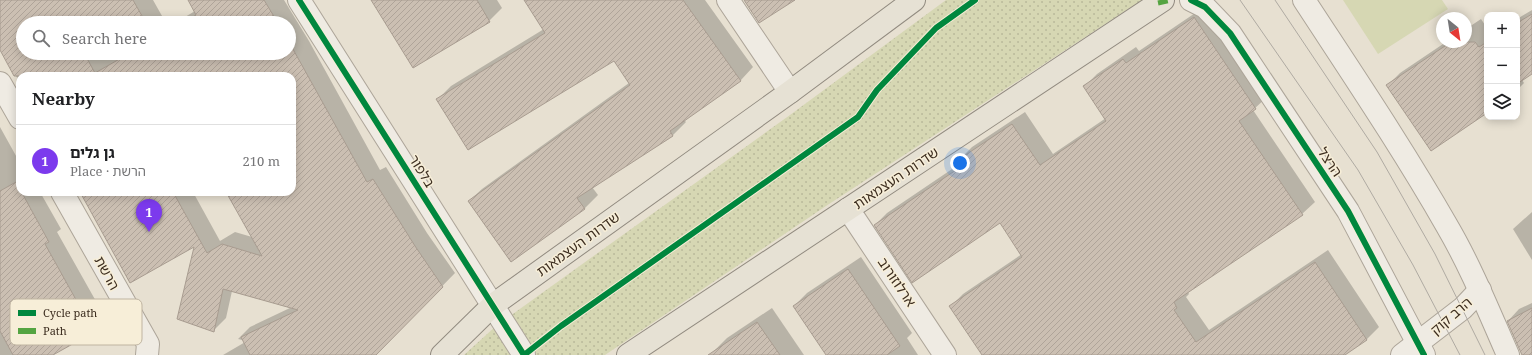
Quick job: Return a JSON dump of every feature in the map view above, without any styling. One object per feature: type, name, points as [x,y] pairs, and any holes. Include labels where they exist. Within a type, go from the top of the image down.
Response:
[{"type":"main road","name":"שדרות העצמאות","points":[[442,355],[493,305],[790,92],[914,0]]},
{"type":"main road","name":"שדרות העצמאות","points":[[628,355],[1164,1]]},
{"type":"street","name":"בלפור","points":[[299,0],[524,355]]},
{"type":"street","points":[[728,0],[790,92]]},
{"type":"street","name":"הרצל","points":[[1191,0],[1205,7],[1230,33],[1348,211],[1415,351]]},
{"type":"street","points":[[1304,0],[1376,109],[1448,227],[1480,290],[1508,355]]},
{"type":"street","points":[[0,83],[16,111]]},
{"type":"street","name":"הרשת","points":[[64,196],[123,299]]},
{"type":"street","name":"ארלוזורוב","points":[[848,209],[946,355]]},
{"type":"street","name":"הרב קוק","points":[[1415,351],[1463,308],[1480,290]]},
{"type":"street","name":"הרשת","points":[[142,333],[148,344],[147,355]]},
{"type":"green space","points":[[946,0],[1142,0],[826,206],[605,355],[464,355],[496,326],[790,115]]},
{"type":"green space","points":[[1343,0],[1442,0],[1448,9],[1443,12],[1436,12],[1436,17],[1378,54]]},
{"type":"building","points":[[0,0],[133,0],[142,16],[16,16],[16,60],[88,60],[94,72],[16,72],[16,76],[14,76],[0,50]]},
{"type":"building","points":[[188,0],[264,0],[274,16],[194,16],[196,15]]},
{"type":"building","points":[[371,0],[477,0],[490,22],[413,68]]},
{"type":"building","points":[[524,0],[683,0],[741,81],[670,131],[673,136],[577,198],[585,209],[511,262],[468,201],[630,85],[614,61],[468,150],[436,99],[545,33]]},
{"type":"building","points":[[744,0],[795,0],[759,23]]},
{"type":"building","points":[[1532,14],[1532,74],[1520,82],[1520,48],[1520,21]]},
{"type":"building","points":[[1194,17],[1256,109],[1239,121],[1303,215],[1174,302],[1177,308],[1174,310],[1196,342],[1315,262],[1367,340],[1345,355],[982,355],[949,306],[1022,257],[1000,223],[912,283],[874,225],[962,166],[958,160],[1012,124],[1040,165],[1106,121],[1083,86],[1123,59],[1126,63]]},
{"type":"building","points":[[1472,42],[1475,42],[1479,47],[1484,44],[1484,115],[1431,151],[1386,85],[1442,48],[1472,48]]},
{"type":"building","points":[[296,55],[367,182],[373,179],[443,287],[376,355],[250,355],[241,337],[298,310],[223,289],[214,332],[177,319],[194,247],[130,283],[82,196],[175,196],[207,253],[222,244],[262,256],[228,196],[296,196],[296,72],[97,72],[118,60],[296,60]]},
{"type":"building","points":[[16,182],[16,196],[24,196],[49,242],[45,244],[76,299],[10,299],[10,345],[71,345],[53,355],[13,355],[0,331],[0,191]]},
{"type":"building","points":[[848,269],[900,346],[887,355],[826,355],[793,306]]},
{"type":"building","points":[[1532,308],[1532,355],[1522,355],[1507,321]]},
{"type":"building","points":[[757,322],[780,355],[708,355]]},
{"type":"tram line","points":[[1240,0],[1358,170],[1413,265],[1460,355]]},
{"type":"tram line","points":[[1275,0],[1377,152],[1435,254],[1485,355]]},
{"type":"marked path","points":[[1158,3],[1172,0]]},
{"type":"cycle path","points":[[299,0],[524,355],[561,326],[858,117],[877,90],[936,28],[975,0]]},
{"type":"cycle path","points":[[1191,0],[1205,7],[1230,33],[1348,211],[1424,355]]},
{"type":"place","name":"גן גלים","points":[[149,232]]}]
